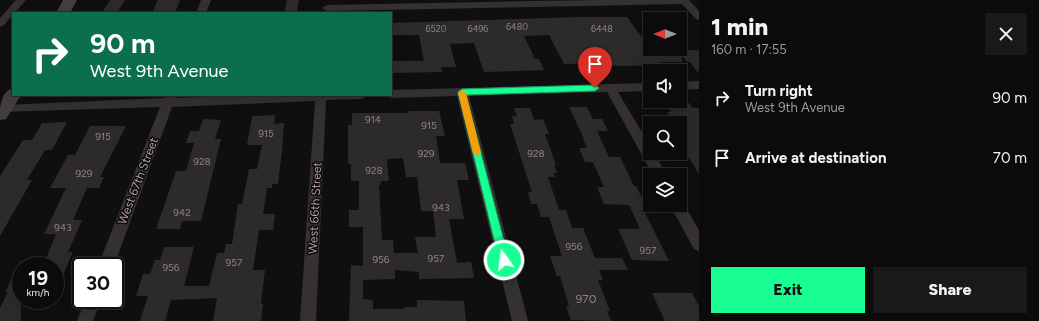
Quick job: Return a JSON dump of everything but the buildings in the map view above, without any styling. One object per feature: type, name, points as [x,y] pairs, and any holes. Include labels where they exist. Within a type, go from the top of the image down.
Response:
[{"type":"main road","points":[[64,12],[70,0]]},
{"type":"main road","points":[[2,111],[12,96]]},
{"type":"street","points":[[0,24],[20,0]]},
{"type":"street","points":[[201,12],[206,0]]},
{"type":"street","points":[[327,7],[684,0],[699,18]]},
{"type":"street","points":[[687,86],[699,85]]},
{"type":"street","points":[[392,94],[643,87]]},
{"type":"street","points":[[610,88],[656,168]]},
{"type":"street","points":[[462,92],[520,321]]},
{"type":"street","points":[[2,111],[169,99],[321,96]]},
{"type":"street","name":"West 66th Street","points":[[308,321],[321,96]]},
{"type":"street","name":"West 67th Street","points":[[109,257],[169,99]]},
{"type":"street","points":[[681,212],[699,244]]},
{"type":"street","points":[[85,321],[90,309]]},
{"type":"slow traffic","points":[[462,93],[477,153]]},
{"type":"route","points":[[504,260],[462,92],[595,88]]}]
